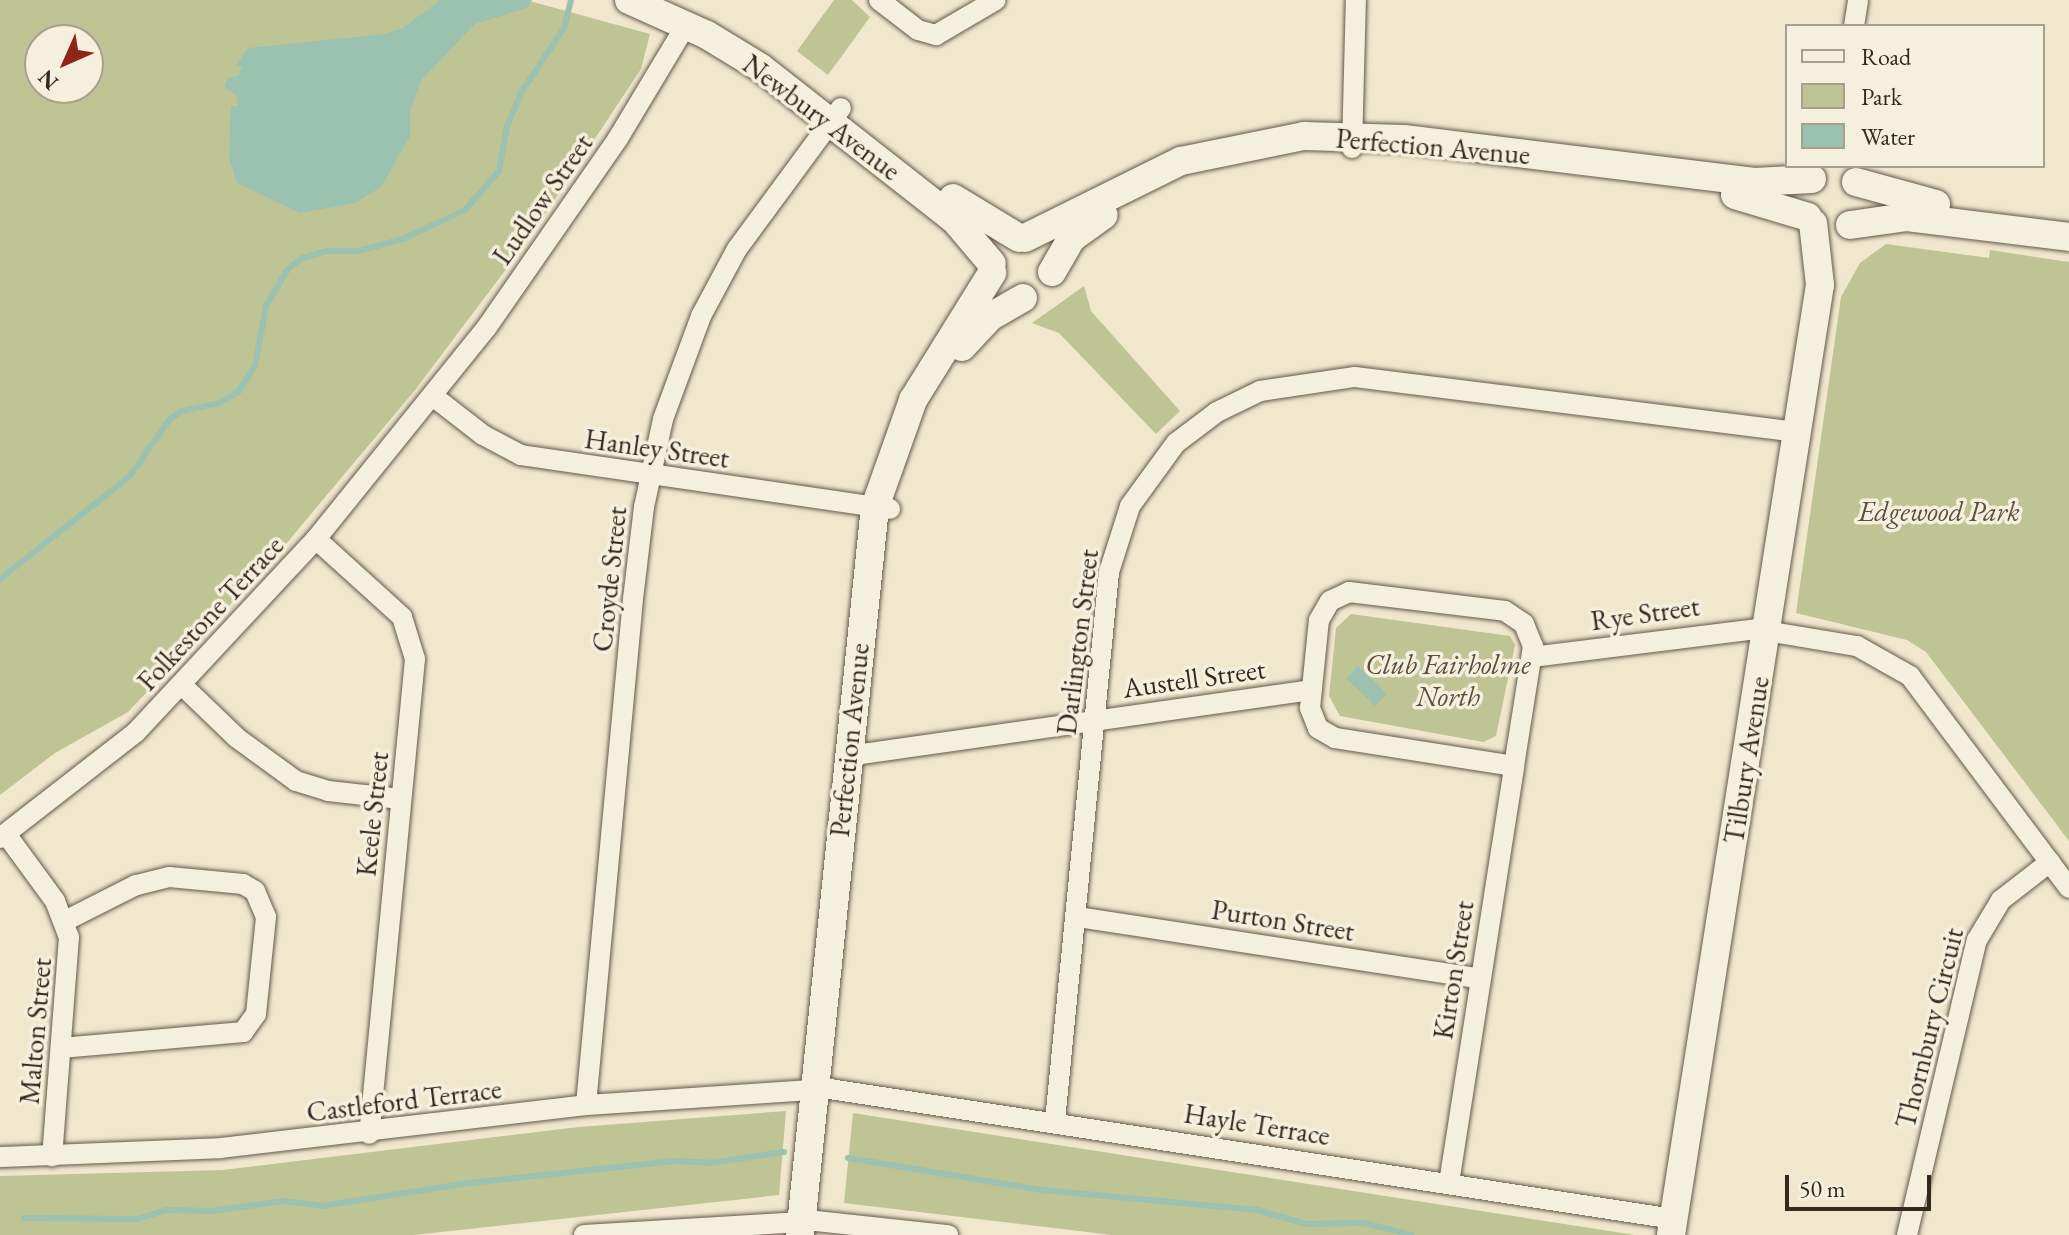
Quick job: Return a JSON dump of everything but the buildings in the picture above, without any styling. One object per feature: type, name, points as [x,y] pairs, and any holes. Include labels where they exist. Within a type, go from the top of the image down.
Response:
[{"type":"main road","name":"Newbury Avenue","points":[[629,0],[686,25],[745,57],[836,115],[966,208],[1022,238]]},
{"type":"main road","name":"Newbury Avenue","points":[[663,0],[751,42],[955,220],[992,269]]},
{"type":"main road","name":"Perfection Avenue","points":[[1022,238],[1181,161],[1263,141],[1352,142],[1732,180],[1817,173]]},
{"type":"main road","name":"Perfection Avenue","points":[[1052,272],[1079,231],[1155,188],[1254,157],[1352,142],[1752,198],[1810,220]]},
{"type":"main road","points":[[2069,220],[1909,200],[1853,175],[1835,171],[1817,173],[1803,202],[1810,220],[1828,230],[1907,217],[2069,237]]},
{"type":"main road","points":[[1848,227],[1861,209],[1853,175]]},
{"type":"main road","name":"Tilbury Avenue","points":[[1810,220],[1820,285]]},
{"type":"main road","name":"Tilbury Avenue","points":[[1672,1227],[1820,285],[1848,227]]},
{"type":"main road","points":[[1022,238],[1049,253],[1052,272],[1039,293],[1023,298],[1007,294],[992,269],[998,249],[1022,238]]},
{"type":"main road","name":"Perfection Avenue","points":[[808,1228],[882,508],[913,400],[992,269]]},
{"type":"main road","name":"Perfection Avenue","points":[[882,508],[920,419],[943,375],[983,323],[1023,298]]},
{"type":"street","points":[[879,0],[918,30],[936,35],[996,0]]},
{"type":"street","points":[[1352,142],[1356,0]]},
{"type":"street","points":[[1854,24],[1858,0]]},
{"type":"street","name":"Ludlow Street","points":[[434,397],[617,140],[686,25]]},
{"type":"street","name":"Croyde Street","points":[[586,1105],[650,476],[674,387],[719,281],[761,211],[836,115]]},
{"type":"street","name":"Darlington Street","points":[[1055,1121],[1109,572],[1130,506],[1176,443],[1217,412],[1260,391],[1355,377],[1796,432]]},
{"type":"street","name":"Hanley Street","points":[[434,397],[483,435],[521,455],[882,508]]},
{"type":"street","name":"Folkestone Terrace","points":[[3,836],[106,759],[183,686],[316,539],[434,397]]},
{"type":"street","name":"Keele Street","points":[[316,539],[393,606],[409,629],[415,659],[369,1134]]},
{"type":"street","points":[[1514,766],[1335,738],[1312,719],[1311,690],[1322,610],[1349,592],[1505,611],[1524,624],[1533,646],[1532,657]]},
{"type":"street","name":"Rye Street","points":[[1532,657],[1766,629],[1857,646],[1910,676],[2069,888]]},
{"type":"street","name":"Kirton Street","points":[[1449,1183],[1532,657]]},
{"type":"street","points":[[183,686],[237,738],[296,781],[328,791],[401,799]]},
{"type":"street","name":"Austell Street","points":[[855,755],[1311,690]]},
{"type":"street","name":"Malton Street","points":[[3,836],[65,921],[70,955],[52,1156]]},
{"type":"street","name":"Thornbury Circuit","points":[[1907,1235],[1977,940],[2001,900],[2050,862]]},
{"type":"street","points":[[61,1048],[243,1032],[256,1014],[266,917],[255,891],[243,884],[169,877],[136,885],[65,921]]},
{"type":"street","name":"Purton Street","points":[[1077,917],[1480,979]]},
{"type":"street","name":"Castleford Terrace","points":[[0,1157],[221,1148],[369,1134],[586,1105],[822,1089]]},
{"type":"street","name":"Hayle Terrace","points":[[822,1089],[1055,1121],[1449,1183],[1672,1227]]},
{"type":"street","points":[[584,1235],[808,1228],[948,1235]]},
{"type":"green space","points":[[0,0],[526,0],[650,34],[641,69],[528,240],[415,390],[275,557],[128,712],[55,753],[0,795]]},
{"type":"green space","points":[[834,0],[852,0],[870,17],[828,75],[797,51]]},
{"type":"green space","name":"Edgewood Park","points":[[1886,244],[1989,258],[1990,250],[2069,262],[2069,841],[1926,652],[1907,640],[1796,613],[1841,297],[1860,263]]},
{"type":"green space","points":[[1084,286],[1091,311],[1180,411],[1156,434],[1059,333],[1032,323]]},
{"type":"green space","name":"Club Fairholme North","points":[[1351,614],[1510,636],[1515,645],[1496,736],[1483,742],[1340,716],[1329,696],[1336,628]]},
{"type":"green space","points":[[786,1111],[779,1195],[414,1235],[0,1235],[0,1176],[223,1170],[579,1127]]},
{"type":"green space","points":[[853,1113],[1635,1235],[1112,1235],[844,1203]]},
{"type":"water","points":[[440,0],[532,0],[527,8],[475,24],[422,79],[410,111],[410,136],[381,187],[355,203],[300,213],[237,183],[229,158],[231,106],[238,106],[236,95],[224,86],[228,78],[238,76],[242,67],[236,65],[248,48],[385,34],[403,28]]},
{"type":"water","points":[[1358,666],[1387,694],[1375,706],[1346,678]]},
{"type":"waterway","points":[[0,579],[130,476],[169,420],[182,411],[219,403],[238,392],[255,366],[266,306],[288,269],[302,258],[327,251],[358,251],[403,239],[465,210],[499,171],[507,126],[521,93],[564,28],[571,0]]},
{"type":"waterway","points":[[24,1218],[137,1219],[166,1210],[212,1211],[284,1201],[322,1206],[469,1183],[675,1161],[710,1163],[784,1152]]},
{"type":"waterway","points":[[848,1158],[1042,1190],[1257,1210],[1306,1224],[1364,1223],[1412,1235]]}]
